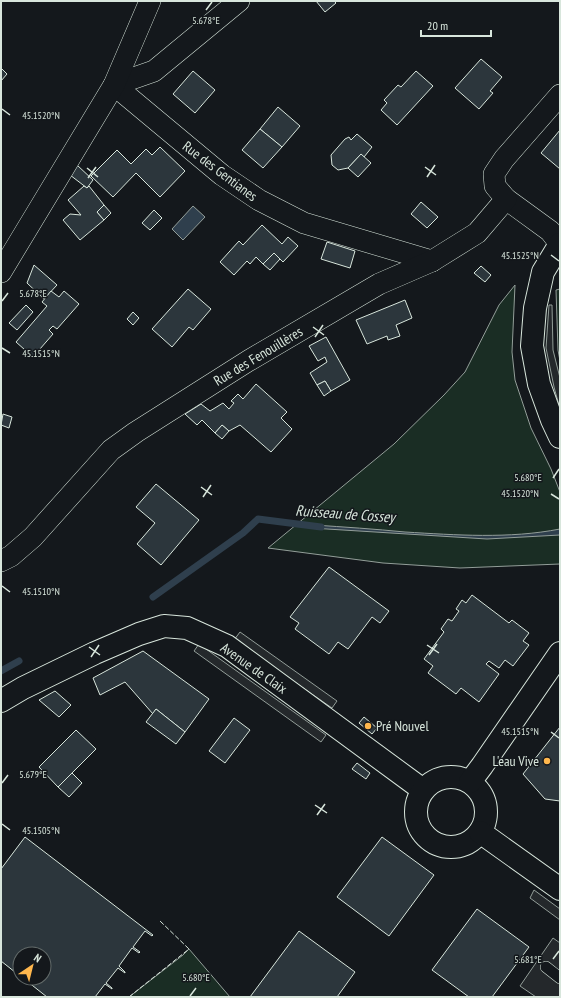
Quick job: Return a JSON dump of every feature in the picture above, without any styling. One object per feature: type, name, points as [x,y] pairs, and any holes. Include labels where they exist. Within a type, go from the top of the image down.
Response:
[{"type":"main road","points":[[560,244],[543,272],[535,308],[532,346],[538,384],[560,436]]},
{"type":"main road","name":"Avenue de Claix","points":[[1,701],[23,688],[138,634],[164,626],[187,628],[227,646],[363,748],[423,790]]},
{"type":"main road","points":[[470,782],[560,653]]},
{"type":"main road","points":[[445,777],[458,777],[470,782],[478,789],[484,799],[486,810],[485,822],[480,832],[470,842],[457,846],[443,846],[430,841],[421,830],[416,817],[417,803],[423,790],[432,781],[445,777]]},
{"type":"main road","points":[[480,832],[560,889]]},
{"type":"street","points":[[1,272],[114,85],[150,1]]},
{"type":"street","points":[[114,85],[154,71],[239,1]]},
{"type":"street","name":"Rue des Gentianes","points":[[114,85],[222,175],[259,200],[304,223],[432,261]]},
{"type":"street","points":[[560,95],[504,159],[494,174],[495,186],[506,199],[550,231],[560,244]]},
{"type":"street","name":"Rue des Fenouillères","points":[[1,561],[11,556],[33,537],[111,450],[136,432],[248,361],[379,284],[432,261],[477,233],[506,199]]},
{"type":"lane","points":[[546,968],[560,978]]},
{"type":"green space","points":[[515,285],[512,352],[515,380],[531,428],[551,469],[560,492],[560,564],[460,568],[383,563],[268,548],[394,444],[444,395],[465,372],[499,305]]},
{"type":"green space","points":[[560,289],[560,361],[558,350],[556,290]]},
{"type":"green space","points":[[189,949],[230,997],[129,997],[183,955]]},
{"type":"shaded area","points":[[549,305],[552,305],[553,350],[560,378],[560,409],[546,348]]},
{"type":"shaded area","points":[[240,632],[337,701],[332,708],[234,640]]},
{"type":"shaded area","points":[[199,644],[326,735],[321,742],[194,651]]},
{"type":"shaded area","points":[[534,890],[560,909],[560,920],[530,898]]},
{"type":"shaded area","points":[[553,938],[560,943],[560,997],[536,997],[520,986]]},
{"type":"water","points":[[193,206],[205,217],[183,240],[172,229]]},
{"type":"water","points":[[314,525],[405,532],[482,535],[521,534],[560,529],[560,535],[487,539],[311,528]]},
{"type":"building","points":[[316,1],[334,1],[336,3],[325,12]]},
{"type":"building","points":[[481,59],[502,77],[490,91],[493,93],[479,109],[455,88]]},
{"type":"building","points":[[1,68],[7,74],[1,81]]},
{"type":"building","points":[[193,71],[215,90],[195,113],[173,94]]},
{"type":"building","points":[[416,71],[433,86],[397,125],[381,110],[387,103],[384,100],[398,85],[401,87]]},
{"type":"building","points":[[278,107],[300,126],[282,147],[260,129]]},
{"type":"building","points":[[260,129],[282,147],[263,168],[242,150]]},
{"type":"building","points":[[560,130],[560,169],[541,153]]},
{"type":"building","points":[[357,134],[372,147],[364,157],[361,154],[348,168],[338,170],[332,165],[331,155],[345,139],[349,137],[351,140]]},
{"type":"building","points":[[160,147],[185,171],[160,197],[136,173],[113,197],[91,176],[117,150],[131,164],[146,149],[152,155]]},
{"type":"building","points":[[361,154],[371,163],[358,177],[348,168]]},
{"type":"building","points":[[77,165],[93,180],[87,188],[70,175]]},
{"type":"building","points":[[84,186],[87,188],[89,186],[104,205],[97,212],[104,220],[80,240],[63,220],[70,214],[81,215],[68,200]]},
{"type":"building","points":[[421,202],[438,217],[427,228],[411,214]]},
{"type":"building","points":[[104,205],[111,213],[104,220],[97,212]]},
{"type":"building","points":[[154,210],[162,218],[150,230],[142,223]]},
{"type":"building","points":[[262,225],[282,244],[288,237],[298,246],[283,262],[274,253],[263,264],[256,257],[250,264],[247,261],[234,275],[220,262],[239,241],[243,245]]},
{"type":"building","points":[[327,242],[355,251],[350,268],[321,259]]},
{"type":"building","points":[[274,253],[280,259],[270,270],[263,264]]},
{"type":"building","points":[[34,265],[57,285],[44,299],[27,283]]},
{"type":"building","points":[[481,266],[491,275],[485,282],[474,273]]},
{"type":"building","points":[[188,289],[211,309],[193,330],[189,327],[172,347],[152,329]]},
{"type":"building","points":[[51,291],[59,297],[64,291],[79,304],[57,329],[53,326],[49,330],[53,334],[33,357],[16,342],[47,306],[42,302]]},
{"type":"building","points":[[405,300],[412,318],[396,325],[400,336],[388,340],[387,336],[367,344],[356,320]]},
{"type":"building","points":[[26,305],[33,312],[17,330],[9,323]]},
{"type":"building","points":[[133,312],[139,318],[133,325],[127,319]]},
{"type":"building","points":[[326,337],[350,380],[331,391],[325,381],[317,385],[310,373],[327,362],[325,357],[318,361],[309,346]]},
{"type":"building","points":[[325,381],[331,391],[324,396],[317,385]]},
{"type":"building","points":[[256,384],[287,412],[281,418],[292,429],[271,452],[240,425],[229,431],[222,425],[215,433],[202,420],[197,425],[185,414],[201,404],[210,411],[223,403],[229,409],[234,403],[231,401],[238,394],[243,399]]},
{"type":"building","points":[[3,414],[12,417],[9,428],[1,425]]},
{"type":"building","points":[[222,425],[229,431],[222,439],[215,433]]},
{"type":"building","points":[[156,484],[199,520],[161,565],[137,544],[155,523],[136,507]]},
{"type":"building","points":[[329,567],[389,611],[380,623],[372,617],[348,649],[338,642],[329,654],[295,629],[299,623],[290,617]]},
{"type":"building","points":[[472,595],[509,623],[512,620],[529,633],[523,641],[529,645],[513,666],[505,660],[499,668],[489,661],[486,664],[499,674],[479,702],[461,688],[456,694],[428,673],[433,666],[424,659],[444,632],[441,629],[448,619],[452,621],[459,611],[456,609],[462,600],[466,603]]},
{"type":"building","points":[[143,651],[209,699],[185,732],[156,709],[153,714],[125,682],[100,695],[93,678]]},
{"type":"building","points":[[55,691],[71,705],[59,717],[39,700]]},
{"type":"building","points":[[156,709],[185,732],[176,744],[146,722]]},
{"type":"building","name":"Pré Nouvel","points":[[364,717],[377,728],[372,734],[359,723]]},
{"type":"building","points":[[234,718],[250,730],[225,763],[209,751]]},
{"type":"building","name":"L'eau Vive","points":[[560,727],[560,801],[545,799],[523,774]]},
{"type":"building","points":[[76,730],[96,749],[58,787],[39,767]]},
{"type":"building","name":"Pré Nouvel","points":[[357,763],[370,773],[366,779],[352,769]]},
{"type":"building","points":[[72,773],[82,783],[69,797],[58,787]]},
{"type":"building","points":[[25,837],[153,935],[152,936],[145,931],[133,947],[140,952],[139,953],[132,948],[119,966],[125,973],[118,968],[106,983],[112,989],[105,984],[95,997],[47,997],[33,986],[52,986],[52,946],[12,946],[12,970],[1,961],[1,869]]},
{"type":"building","points":[[382,837],[434,875],[389,936],[337,897]]},
{"type":"building","points":[[477,909],[529,947],[492,997],[469,997],[432,970]]},
{"type":"building","points":[[299,931],[355,972],[337,997],[250,997]]},
{"type":"waterway","name":"Ruisseau de Cossey","points":[[153,597],[243,533],[258,519],[321,527]]},
{"type":"waterway","name":"Ruisseau de Cossey","points":[[1,671],[19,661]]},
{"type":"fence","points":[[129,997],[189,949],[160,921]]},
{"type":"place","name":"Pré Nouvel","points":[[368,726]]},
{"type":"place","name":"L'eau Vive","points":[[547,761]]}]
